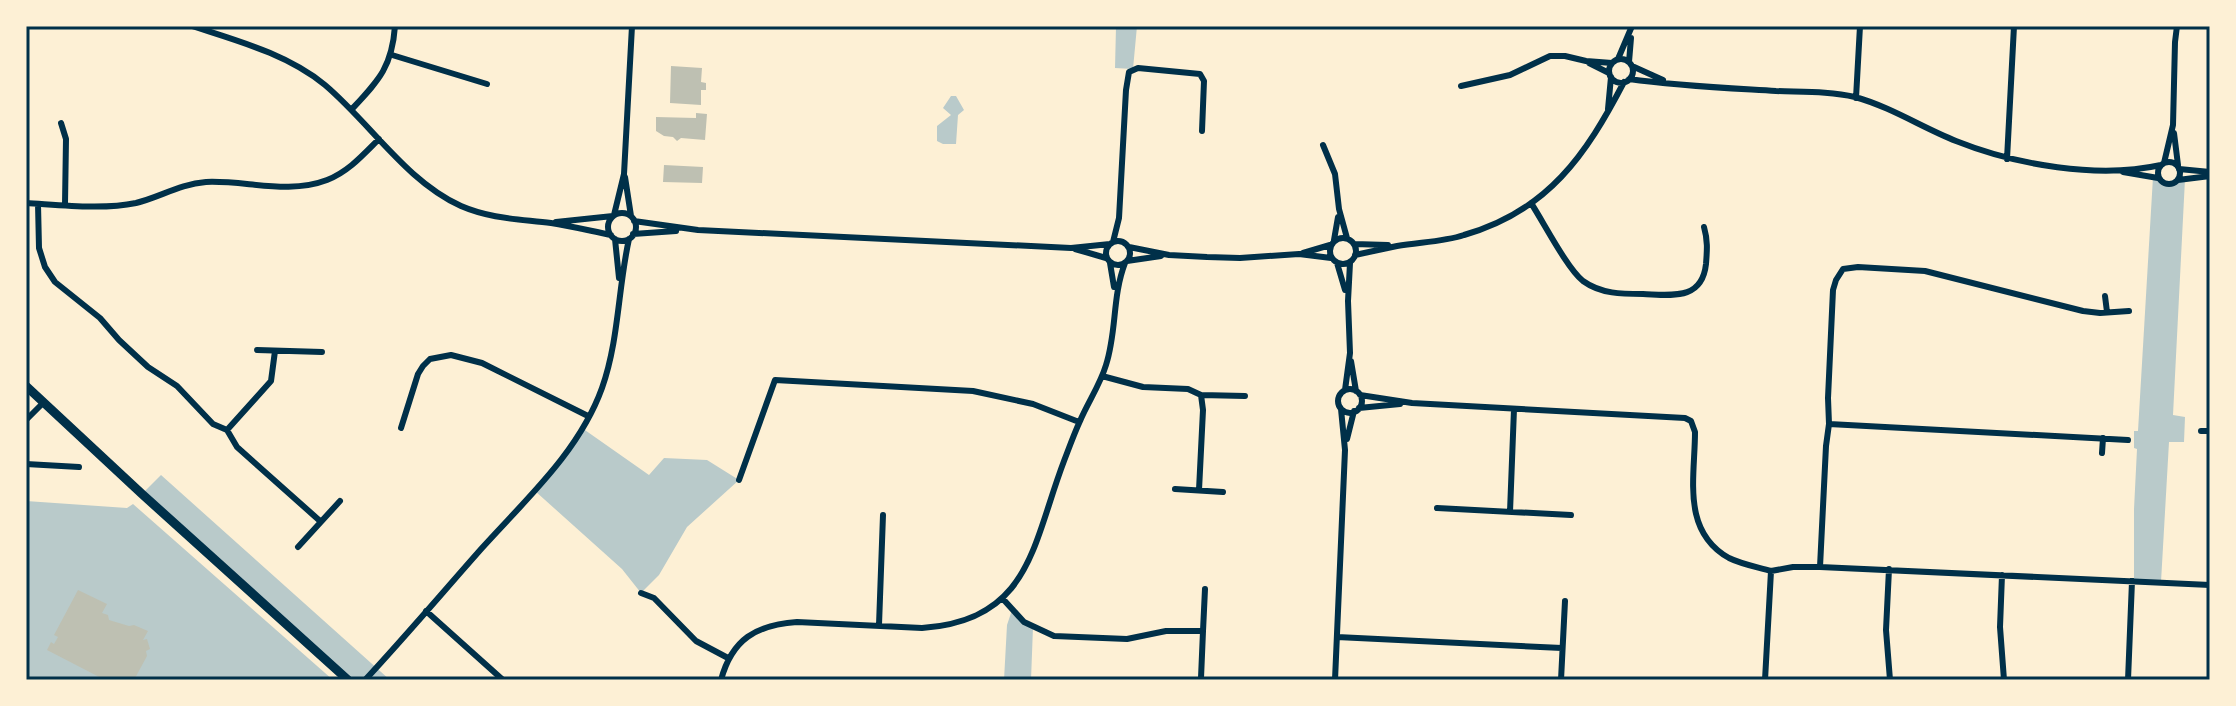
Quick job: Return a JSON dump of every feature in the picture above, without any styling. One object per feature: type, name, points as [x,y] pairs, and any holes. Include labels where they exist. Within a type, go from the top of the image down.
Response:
[{"type":"main road","points":[[26,386],[348,680]]},
{"type":"street","points":[[192,26],[285,59],[324,85],[352,109],[427,185],[460,206],[500,218],[549,223],[622,241],[631,236],[687,230],[1071,248],[1111,243],[1169,255]]},
{"type":"street","points":[[352,109],[373,87],[392,55],[395,26]]},
{"type":"street","points":[[620,289],[613,237],[608,223],[614,216],[624,174],[632,26]]},
{"type":"street","points":[[1856,98],[1860,26]]},
{"type":"street","points":[[2007,159],[2014,26]]},
{"type":"street","points":[[2177,26],[2173,125],[2178,180]]},
{"type":"street","points":[[1607,112],[1610,75],[1631,28]]},
{"type":"street","points":[[1355,255],[1463,236],[1490,227],[1531,203],[1560,180],[1599,128],[1632,73],[1631,28]]},
{"type":"street","points":[[392,55],[487,84]]},
{"type":"street","points":[[1461,86],[1510,75],[1550,56],[1586,61],[1624,59],[1674,84]]},
{"type":"street","points":[[1586,61],[1617,82],[1627,80],[1856,98],[1883,107],[1957,142],[2007,159],[2158,178]]},
{"type":"street","points":[[721,680],[728,658],[737,646],[761,628],[776,623],[922,628],[952,624],[980,615],[1003,599],[1030,561],[1047,505],[1079,422],[1102,376],[1112,343],[1115,295],[1105,252],[1119,218],[1129,72],[1138,68],[1200,74],[1204,81],[1202,131]]},
{"type":"street","points":[[61,123],[66,139],[65,204]]},
{"type":"street","points":[[2173,125],[2163,164],[2157,170],[2161,182],[2168,185],[2210,174]]},
{"type":"street","points":[[26,203],[126,205],[204,182],[286,186],[324,182],[347,170],[379,139]]},
{"type":"street","points":[[1323,145],[1335,174],[1339,209],[1347,238],[1354,244],[1399,245]]},
{"type":"street","points":[[2108,170],[2139,169],[2172,162],[2178,167],[2210,174]]},
{"type":"street","points":[[365,680],[555,467],[575,440],[601,392],[612,356],[620,289],[635,230],[624,174]]},
{"type":"street","points":[[1531,203],[1582,279],[1598,289],[1619,294],[1684,294],[1697,287],[1705,276],[1708,242],[1704,227]]},
{"type":"street","points":[[38,204],[39,248],[45,267],[55,282],[100,318],[148,367],[177,386],[213,424],[227,430],[237,447],[320,521]]},
{"type":"street","points":[[1339,209],[1332,243],[1334,260],[1348,301]]},
{"type":"street","points":[[549,223],[621,213],[687,230]]},
{"type":"street","points":[[1115,295],[1130,254],[1119,218]]},
{"type":"street","points":[[1299,254],[1347,238]]},
{"type":"street","points":[[1345,450],[1361,402],[1350,353],[1348,301],[1354,244]]},
{"type":"street","points":[[1071,248],[1118,265],[1169,255],[1240,258],[1299,254],[1350,263]]},
{"type":"street","points":[[1820,567],[1833,290],[1839,273],[1847,267],[1925,271],[2092,313],[2129,311]]},
{"type":"street","points":[[2105,296],[2107,312]]},
{"type":"street","points":[[257,350],[322,352]]},
{"type":"street","points":[[227,430],[271,381],[275,351]]},
{"type":"street","points":[[1335,680],[1345,450],[1338,399],[1345,390],[1350,353]]},
{"type":"street","points":[[401,428],[423,366],[430,359],[451,355],[482,363],[588,416]]},
{"type":"street","points":[[1102,376],[1143,387],[1188,389],[1201,395],[1245,396]]},
{"type":"street","points":[[739,480],[775,380],[973,391],[1033,404],[1079,422]]},
{"type":"street","points":[[1345,390],[1412,403],[1688,419],[1695,432],[1693,503],[1700,527],[1708,540],[1726,556],[1771,571],[1793,567],[1889,569],[2210,585]]},
{"type":"street","points":[[1199,490],[1201,395]]},
{"type":"street","points":[[26,420],[44,402]]},
{"type":"street","points":[[1341,409],[1347,412],[1412,403]]},
{"type":"street","points":[[1510,512],[1514,409]]},
{"type":"street","points":[[1829,424],[2128,440]]},
{"type":"street","points":[[2201,431],[2210,431]]},
{"type":"street","points":[[2102,453],[2103,438]]},
{"type":"street","points":[[26,464],[79,467]]},
{"type":"street","points":[[1175,489],[1223,492]]},
{"type":"street","points":[[298,547],[340,501]]},
{"type":"street","points":[[1437,508],[1571,515]]},
{"type":"street","points":[[879,625],[883,515]]},
{"type":"street","points":[[1889,569],[1886,630],[1890,680]]},
{"type":"street","points":[[1765,680],[1771,571]]},
{"type":"street","points":[[2002,575],[2000,627],[2004,680]]},
{"type":"street","points":[[2128,680],[2132,581]]},
{"type":"street","points":[[1201,678],[1205,589]]},
{"type":"street","points":[[641,593],[654,598],[696,641],[728,658]]},
{"type":"street","points":[[1003,599],[1024,622],[1054,636],[1127,639],[1173,630],[1203,631]]},
{"type":"street","points":[[1561,680],[1565,601]]},
{"type":"street","points":[[426,611],[503,680]]},
{"type":"street","points":[[1337,637],[1562,648]]},
{"type":"shaded area","points":[[1103,26],[1137,26],[1133,69],[1115,68],[1116,27]]},
{"type":"shaded area","points":[[951,96],[956,96],[964,110],[958,115],[956,144],[943,144],[937,141],[937,126],[951,115],[943,108]]},
{"type":"shaded area","points":[[2153,177],[2168,185],[2185,179],[2173,415],[2185,417],[2184,442],[2169,442],[2161,582],[2134,581],[2137,449],[2134,448],[2134,431],[2138,431]]},
{"type":"shaded area","points":[[582,428],[649,475],[664,458],[707,460],[739,480],[687,527],[659,575],[641,593],[622,569],[535,491]]},
{"type":"shaded area","points":[[161,475],[390,680],[348,680],[142,494]]},
{"type":"shaded area","points":[[26,501],[127,508],[133,504],[333,680],[26,680]]},
{"type":"shaded area","points":[[1012,610],[1033,627],[1031,680],[1004,680],[1007,625]]},
{"type":"building","points":[[671,66],[702,68],[701,82],[706,83],[706,90],[701,90],[701,105],[670,103]]},
{"type":"building","points":[[696,113],[707,114],[705,140],[681,138],[677,141],[656,131],[656,117],[696,118]]},
{"type":"building","points":[[664,165],[703,167],[702,183],[663,182]]},
{"type":"building","points":[[78,590],[107,604],[102,613],[108,615],[109,620],[148,631],[143,640],[147,639],[150,649],[146,651],[147,656],[134,680],[105,680],[47,650],[58,637],[54,635]]}]
